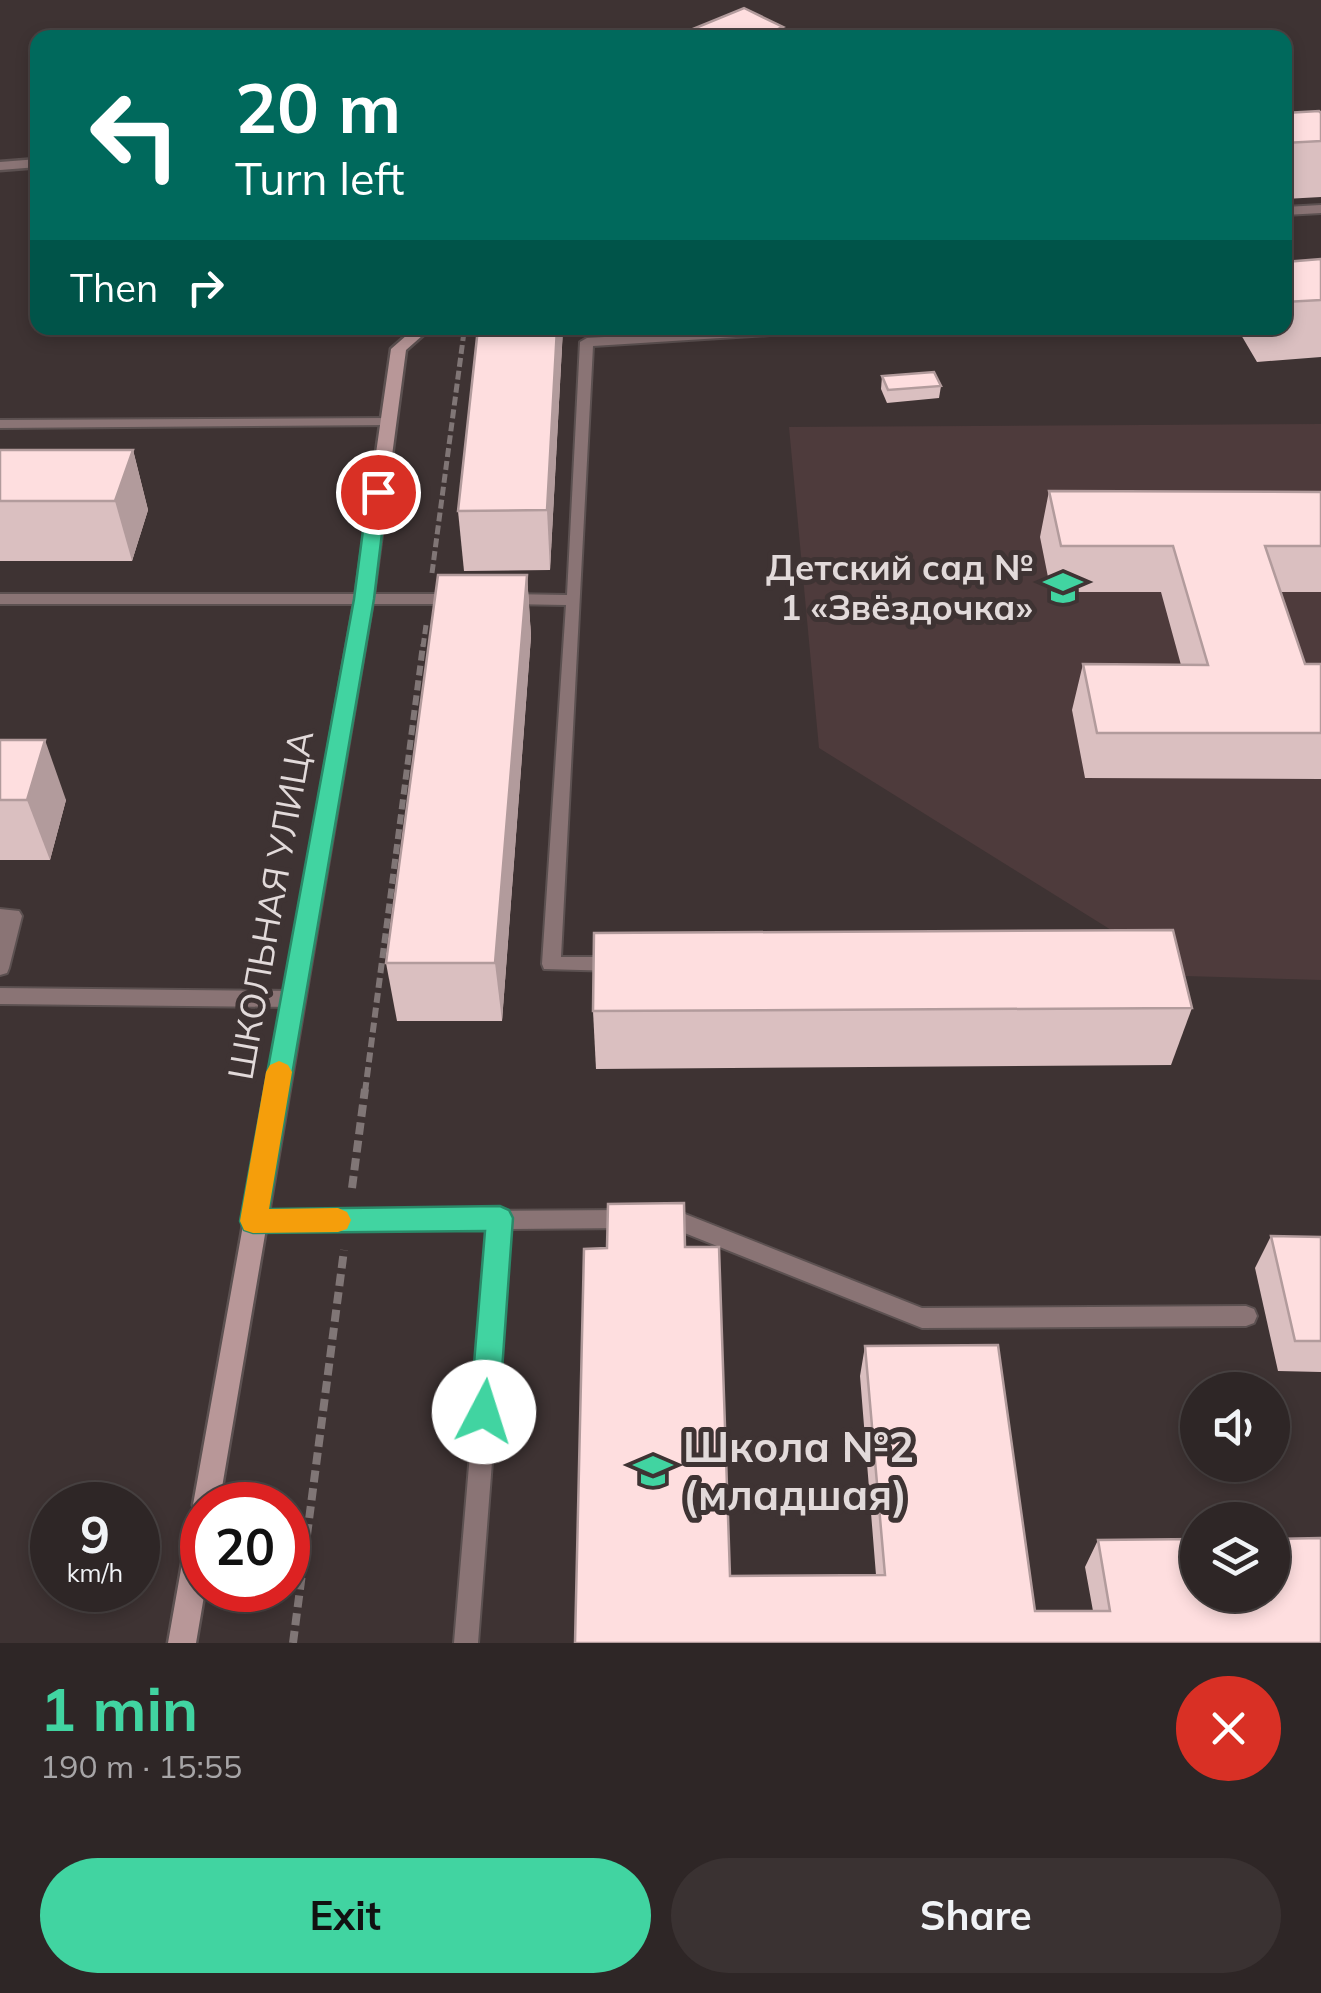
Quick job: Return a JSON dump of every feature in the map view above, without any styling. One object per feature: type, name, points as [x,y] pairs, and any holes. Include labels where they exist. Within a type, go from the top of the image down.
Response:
[{"type":"street","points":[[0,166],[30,164]]},
{"type":"street","name":"ШКОЛЬНАЯ УЛИЦА","points":[[210,1482],[364,599],[399,349],[415,335]]},
{"type":"street","points":[[182,1643],[187,1612]]},
{"type":"lane","points":[[1292,211],[1321,209]]},
{"type":"lane","points":[[629,964],[551,964],[587,342],[702,335]]},
{"type":"lane","points":[[0,424],[387,422]]},
{"type":"lane","points":[[0,598],[574,600]]},
{"type":"lane","points":[[0,916],[14,916],[0,968]]},
{"type":"lane","points":[[0,996],[292,999]]},
{"type":"lane","points":[[466,1643],[500,1218]]},
{"type":"lane","points":[[253,1221],[673,1219],[922,1318],[1246,1316]]},
{"type":"path","points":[[293,1643],[464,335]]},
{"type":"shaded area","name":"Детский сад № 1 «Звёздочка»","points":[[1321,424],[1321,980],[1185,976],[819,748],[789,427]]},
{"type":"building","points":[[744,8],[783,27],[776,30],[690,30]]},
{"type":"building","points":[[1319,111],[1321,141],[1292,143],[1292,113]]},
{"type":"building","points":[[1321,259],[1321,300],[1292,302],[1292,261]]},
{"type":"building","points":[[477,335],[557,335],[547,510],[458,511]]},
{"type":"building","points":[[934,372],[941,386],[888,390],[882,376]]},
{"type":"building","points":[[0,450],[133,450],[115,501],[0,501]]},
{"type":"building","points":[[1049,491],[1321,492],[1321,546],[1265,546],[1305,664],[1321,664],[1321,733],[1097,733],[1083,664],[1208,665],[1173,546],[1061,546]]},
{"type":"building","points":[[438,575],[527,575],[495,963],[386,963]]},
{"type":"building","points":[[0,740],[45,740],[27,800],[0,800]]},
{"type":"building","points":[[1173,930],[1192,1008],[593,1011],[594,933]]},
{"type":"building","name":"Школа №2 (младшая)","points":[[684,1203],[685,1247],[719,1247],[730,1576],[885,1575],[865,1346],[998,1345],[1035,1611],[1110,1611],[1098,1540],[1180,1539],[1180,1612],[1290,1612],[1290,1539],[1321,1538],[1321,1643],[575,1643],[584,1249],[607,1248],[608,1204]]},
{"type":"building","points":[[1271,1236],[1321,1237],[1321,1341],[1295,1341]]},
{"type":"slow traffic","points":[[279,1072],[253,1221],[338,1220]]},
{"type":"place","name":"Детский сад № 1 «Звёздочка»","points":[[1063,588]]},
{"type":"place","name":"Школа №2 (младшая)","points":[[653,1471]]},
{"type":"route","points":[[378,492],[364,599],[253,1221],[500,1218],[484,1412]]}]
